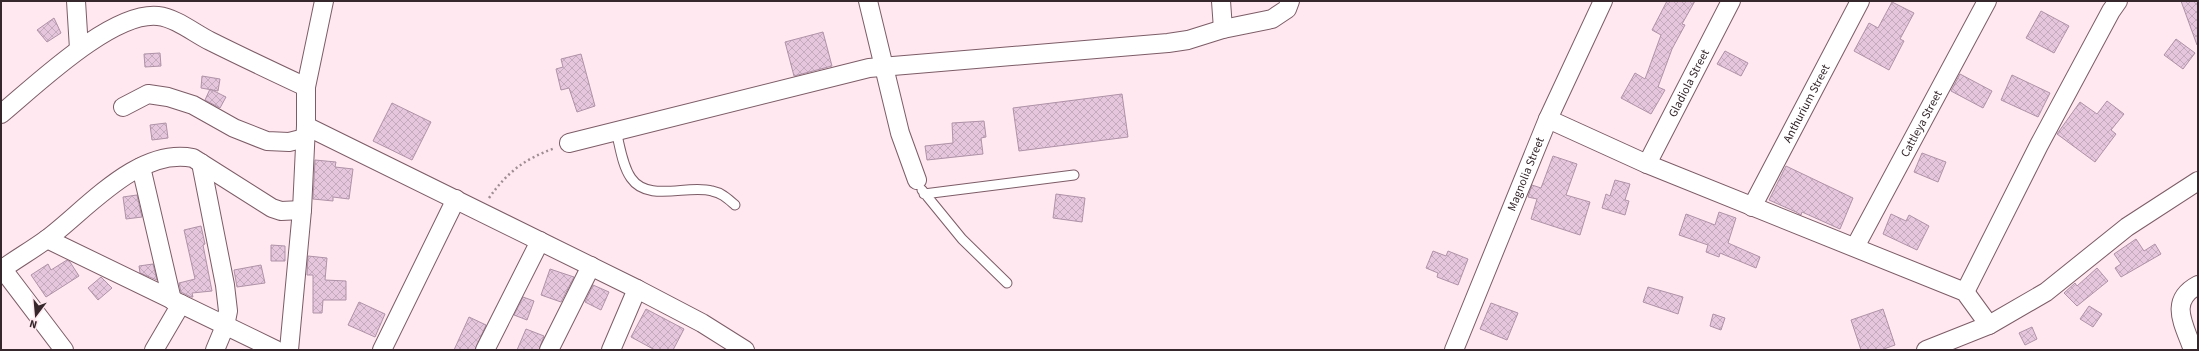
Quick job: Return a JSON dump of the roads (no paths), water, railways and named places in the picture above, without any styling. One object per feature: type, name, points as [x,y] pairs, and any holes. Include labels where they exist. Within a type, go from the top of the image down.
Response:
[{"type":"street","points":[[76,1],[79,49]]},
{"type":"street","points":[[289,350],[302,210],[306,87],[324,1]]},
{"type":"street","points":[[868,1],[900,133],[920,187]]},
{"type":"street","points":[[1221,1],[1223,29]]},
{"type":"street","points":[[569,143],[857,70],[884,66],[1168,44],[1188,40],[1223,29],[1272,19],[1287,8],[1290,1]]},
{"type":"street","name":"Magnolia Street","points":[[1454,350],[1548,119],[1604,1]]},
{"type":"street","name":"Gladiola Street","points":[[1647,164],[1731,1]]},
{"type":"street","name":"Anthurium Street","points":[[1752,207],[1860,1]]},
{"type":"street","name":"Cattleya Street","points":[[1855,247],[1987,1]]},
{"type":"street","points":[[1965,292],[2039,145],[2111,11],[2118,1]]},
{"type":"street","points":[[1,114],[79,49],[123,24],[144,16],[159,16],[306,87]]},
{"type":"street","points":[[123,107],[148,94],[168,97],[193,106],[234,128],[267,141],[289,142],[305,132]]},
{"type":"street","points":[[1548,119],[1647,164],[1965,292],[1989,325]]},
{"type":"street","points":[[305,132],[456,199],[702,323],[745,350]]},
{"type":"street","points":[[64,350],[1,269],[47,239],[114,184],[141,167],[162,158],[172,156],[193,158],[272,208],[281,211],[302,210]]},
{"type":"street","points":[[201,163],[225,285],[228,311],[225,326],[215,350]]},
{"type":"street","points":[[141,167],[177,302],[154,350]]},
{"type":"street","points":[[1926,350],[1989,325],[2046,292],[2072,273],[2127,228],[2198,181]]},
{"type":"street","points":[[382,350],[456,199]]},
{"type":"street","points":[[47,239],[276,350]]},
{"type":"street","points":[[485,350],[540,241]]},
{"type":"street","points":[[549,350],[591,266]]},
{"type":"street","points":[[2193,350],[2182,319],[2180,302],[2187,291],[2198,285]]},
{"type":"street","points":[[611,350],[636,289]]},
{"type":"lane","points":[[616,131],[627,170],[636,183],[651,190],[702,189],[714,191],[724,196],[735,205]]},
{"type":"lane","points":[[920,187],[1074,175]]},
{"type":"lane","points":[[920,187],[962,239],[1007,283]]}]
